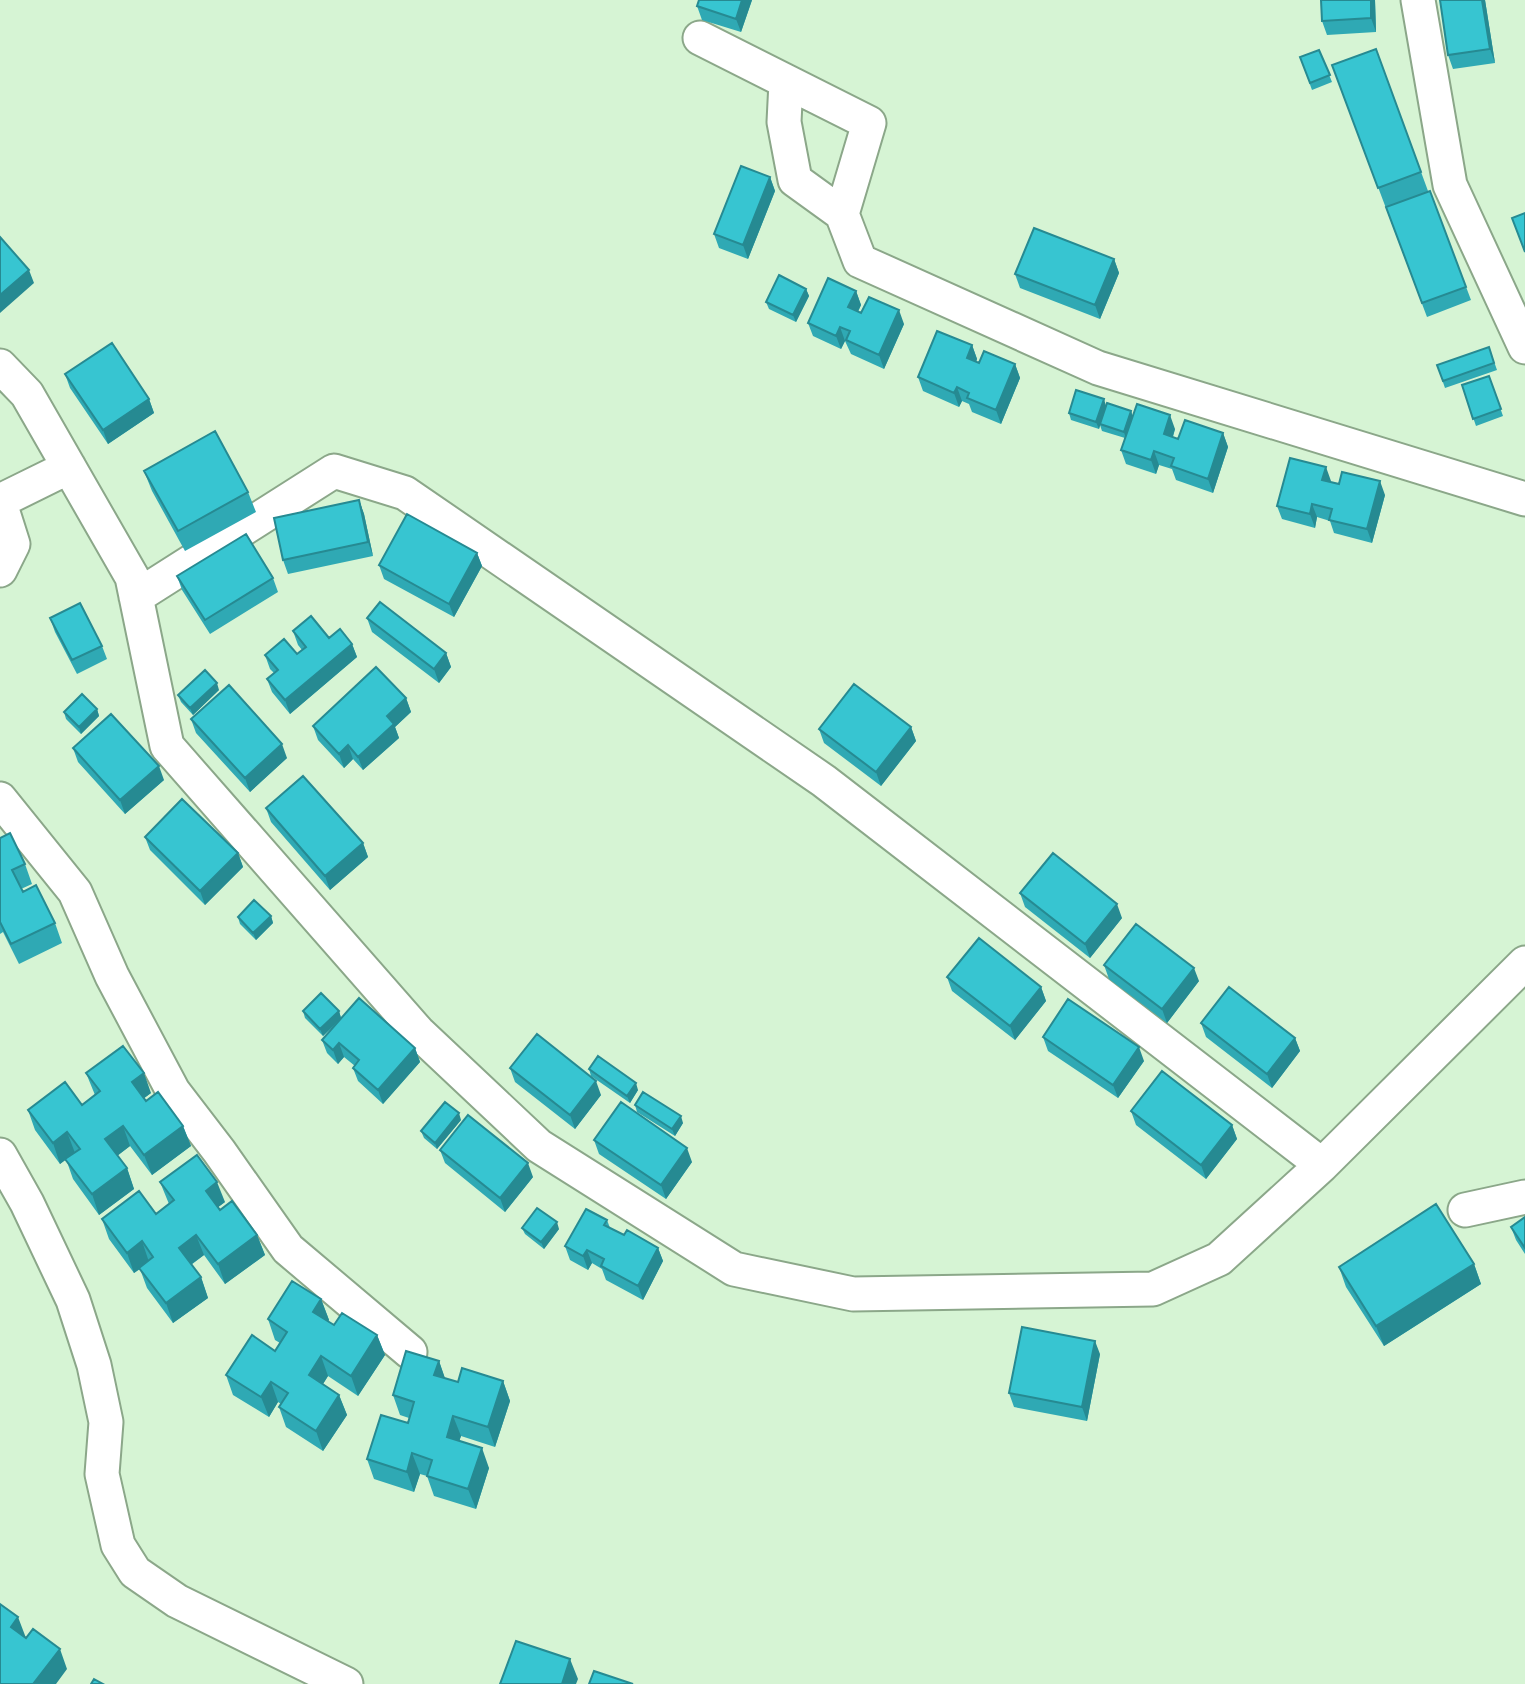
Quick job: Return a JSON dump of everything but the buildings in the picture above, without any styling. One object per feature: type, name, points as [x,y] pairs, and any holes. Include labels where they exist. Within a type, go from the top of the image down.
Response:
[{"type":"street","points":[[1418,0],[1450,185],[1525,347]]},
{"type":"street","points":[[700,38],[869,123],[842,214]]},
{"type":"street","points":[[786,82],[784,122],[795,180],[842,214],[860,261],[1098,368],[1525,499]]},
{"type":"street","points":[[0,366],[27,394],[132,577],[167,746],[418,1032],[539,1146],[734,1269],[853,1294],[1153,1289],[1219,1259],[1322,1165],[1525,963]]},
{"type":"street","points":[[0,570],[13,544],[0,502],[69,467]]},
{"type":"street","points":[[136,597],[334,471],[405,494],[824,781],[1322,1165]]},
{"type":"street","points":[[0,799],[75,892],[112,976],[173,1091],[288,1248],[410,1352]]},
{"type":"street","points":[[0,1155],[27,1203],[73,1300],[94,1365],[106,1422],[103,1474],[118,1545],[135,1572],[177,1601],[346,1684]]},
{"type":"street","points":[[1465,1210],[1525,1197]]}]
